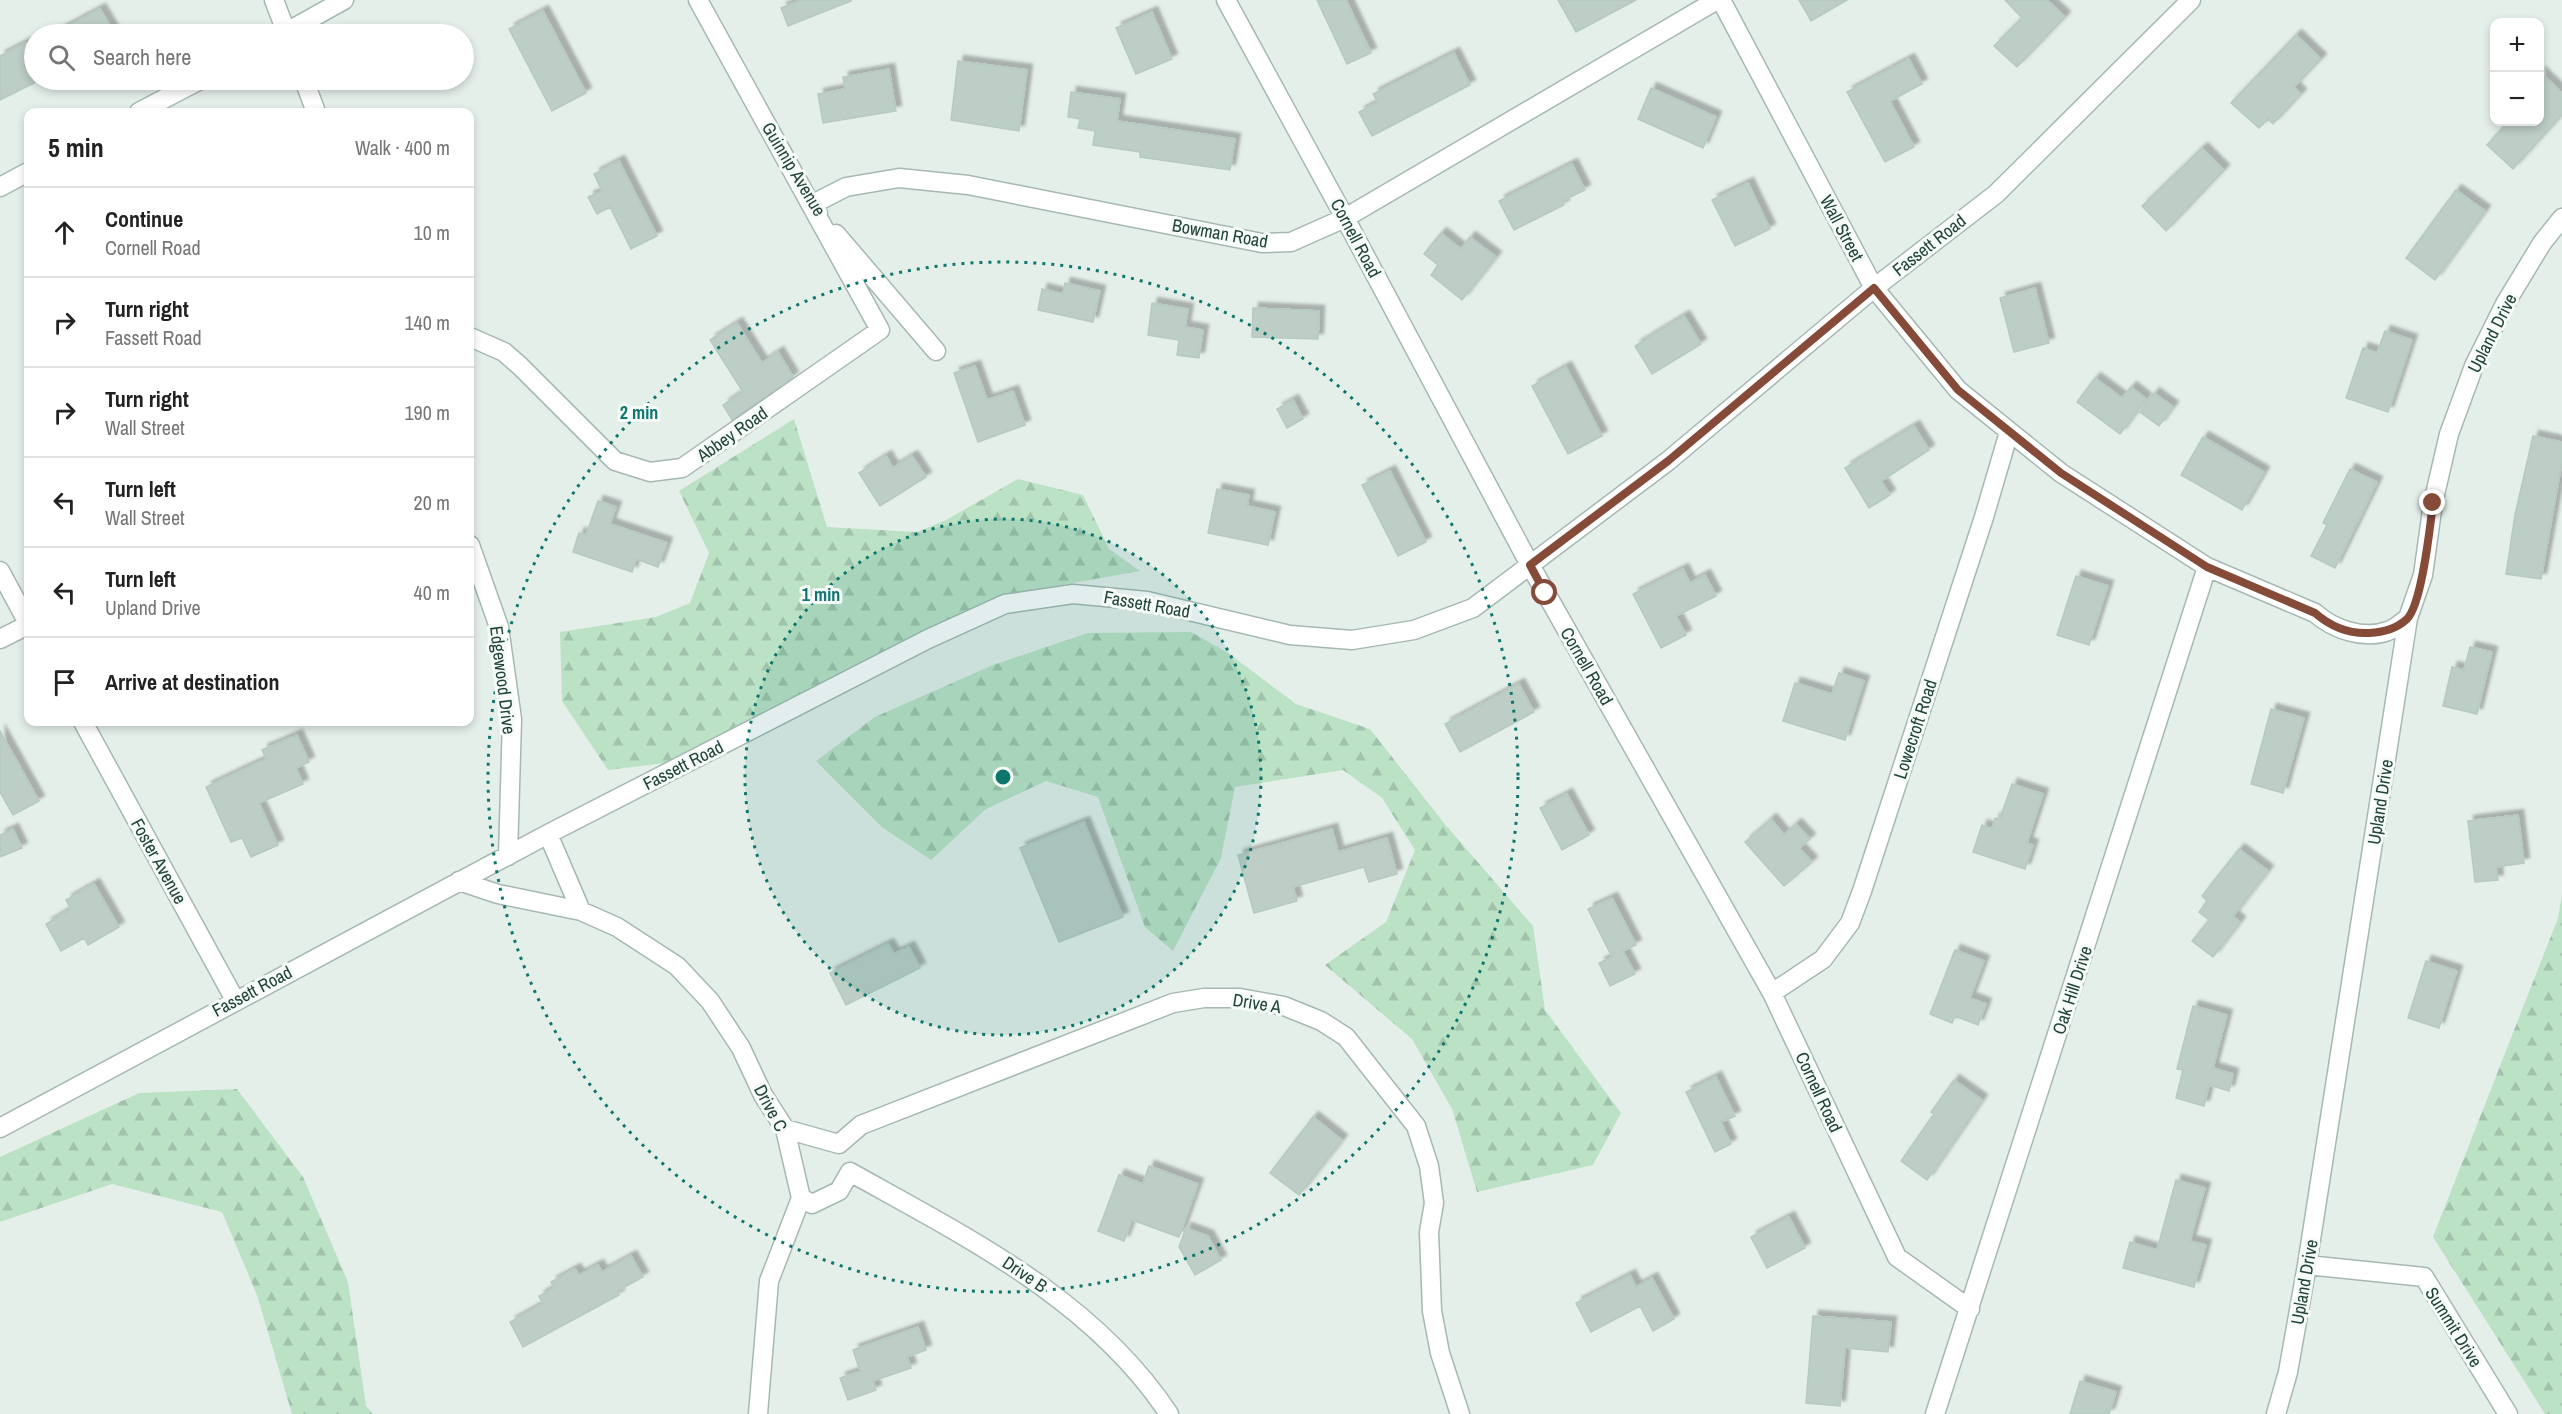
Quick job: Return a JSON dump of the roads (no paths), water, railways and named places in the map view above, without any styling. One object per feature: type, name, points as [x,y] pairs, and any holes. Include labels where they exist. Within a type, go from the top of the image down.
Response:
[{"type":"street","points":[[274,0],[282,24]]},
{"type":"street","points":[[303,24],[344,0]]},
{"type":"street","name":"Guinnip Avenue","points":[[698,0],[811,205],[936,351]]},
{"type":"street","name":"Cornell Road","points":[[1226,0],[1530,565],[1772,993],[1897,1257],[1970,1309]]},
{"type":"street","name":"Bowman Road","points":[[811,205],[846,187],[899,178],[968,185],[1262,243],[1291,242],[1345,218],[1719,0]]},
{"type":"street","name":"Wall Street","points":[[1719,0],[1874,288],[1958,390],[2061,473],[2207,567],[2315,613],[2325,621],[2355,634],[2387,632],[2408,618]]},
{"type":"street","name":"Fassett Road","points":[[0,1128],[548,834],[928,639],[1005,604],[1073,594],[1147,601],[1290,635],[1352,640],[1414,630],[1473,608],[1668,461],[1874,288],[1996,194],[2191,0]]},
{"type":"street","points":[[147,108],[181,90]]},
{"type":"street","points":[[308,90],[314,108]]},
{"type":"street","points":[[0,187],[24,174]]},
{"type":"street","name":"Abbey Road","points":[[474,339],[504,352],[615,461],[650,472],[682,468],[880,330],[811,205]]},
{"type":"street","name":"Upland Drive","points":[[2276,1414],[2288,1372],[2307,1265],[2408,618],[2423,575],[2433,503],[2449,434],[2474,366],[2505,304],[2542,243],[2562,218]]},
{"type":"street","name":"Lowecroft Road","points":[[1772,993],[1824,959],[1850,923],[1981,529],[2009,432]]},
{"type":"street","name":"Edgewood Drive","points":[[474,556],[499,627],[512,719],[508,856]]},
{"type":"street","name":"Oak Hill Drive","points":[[1935,1414],[2207,567]]},
{"type":"street","points":[[0,571],[24,616]]},
{"type":"street","points":[[0,639],[24,625]]},
{"type":"street","name":"Foster Avenue","points":[[85,726],[235,1000]]},
{"type":"street","points":[[548,834],[581,911]]},
{"type":"street","name":"Drive C","points":[[459,881],[498,894],[581,911],[617,927],[677,966],[710,1001],[741,1048],[763,1095],[785,1129],[801,1198]]},
{"type":"street","name":"Drive A","points":[[839,1144],[861,1125],[1173,1003],[1204,998],[1240,998],[1284,1006],[1321,1021],[1346,1037],[1416,1126],[1429,1166],[1434,1203],[1429,1232],[1432,1311],[1440,1353],[1460,1414]]},
{"type":"street","points":[[758,1414],[769,1281],[801,1198],[812,1204],[839,1191],[850,1172],[839,1144],[785,1129]]},
{"type":"street","name":"Drive B","points":[[850,1172],[990,1250],[1056,1295],[1102,1335],[1169,1414]]},
{"type":"street","name":"Summit Drive","points":[[2307,1265],[2424,1277],[2508,1414]]}]
